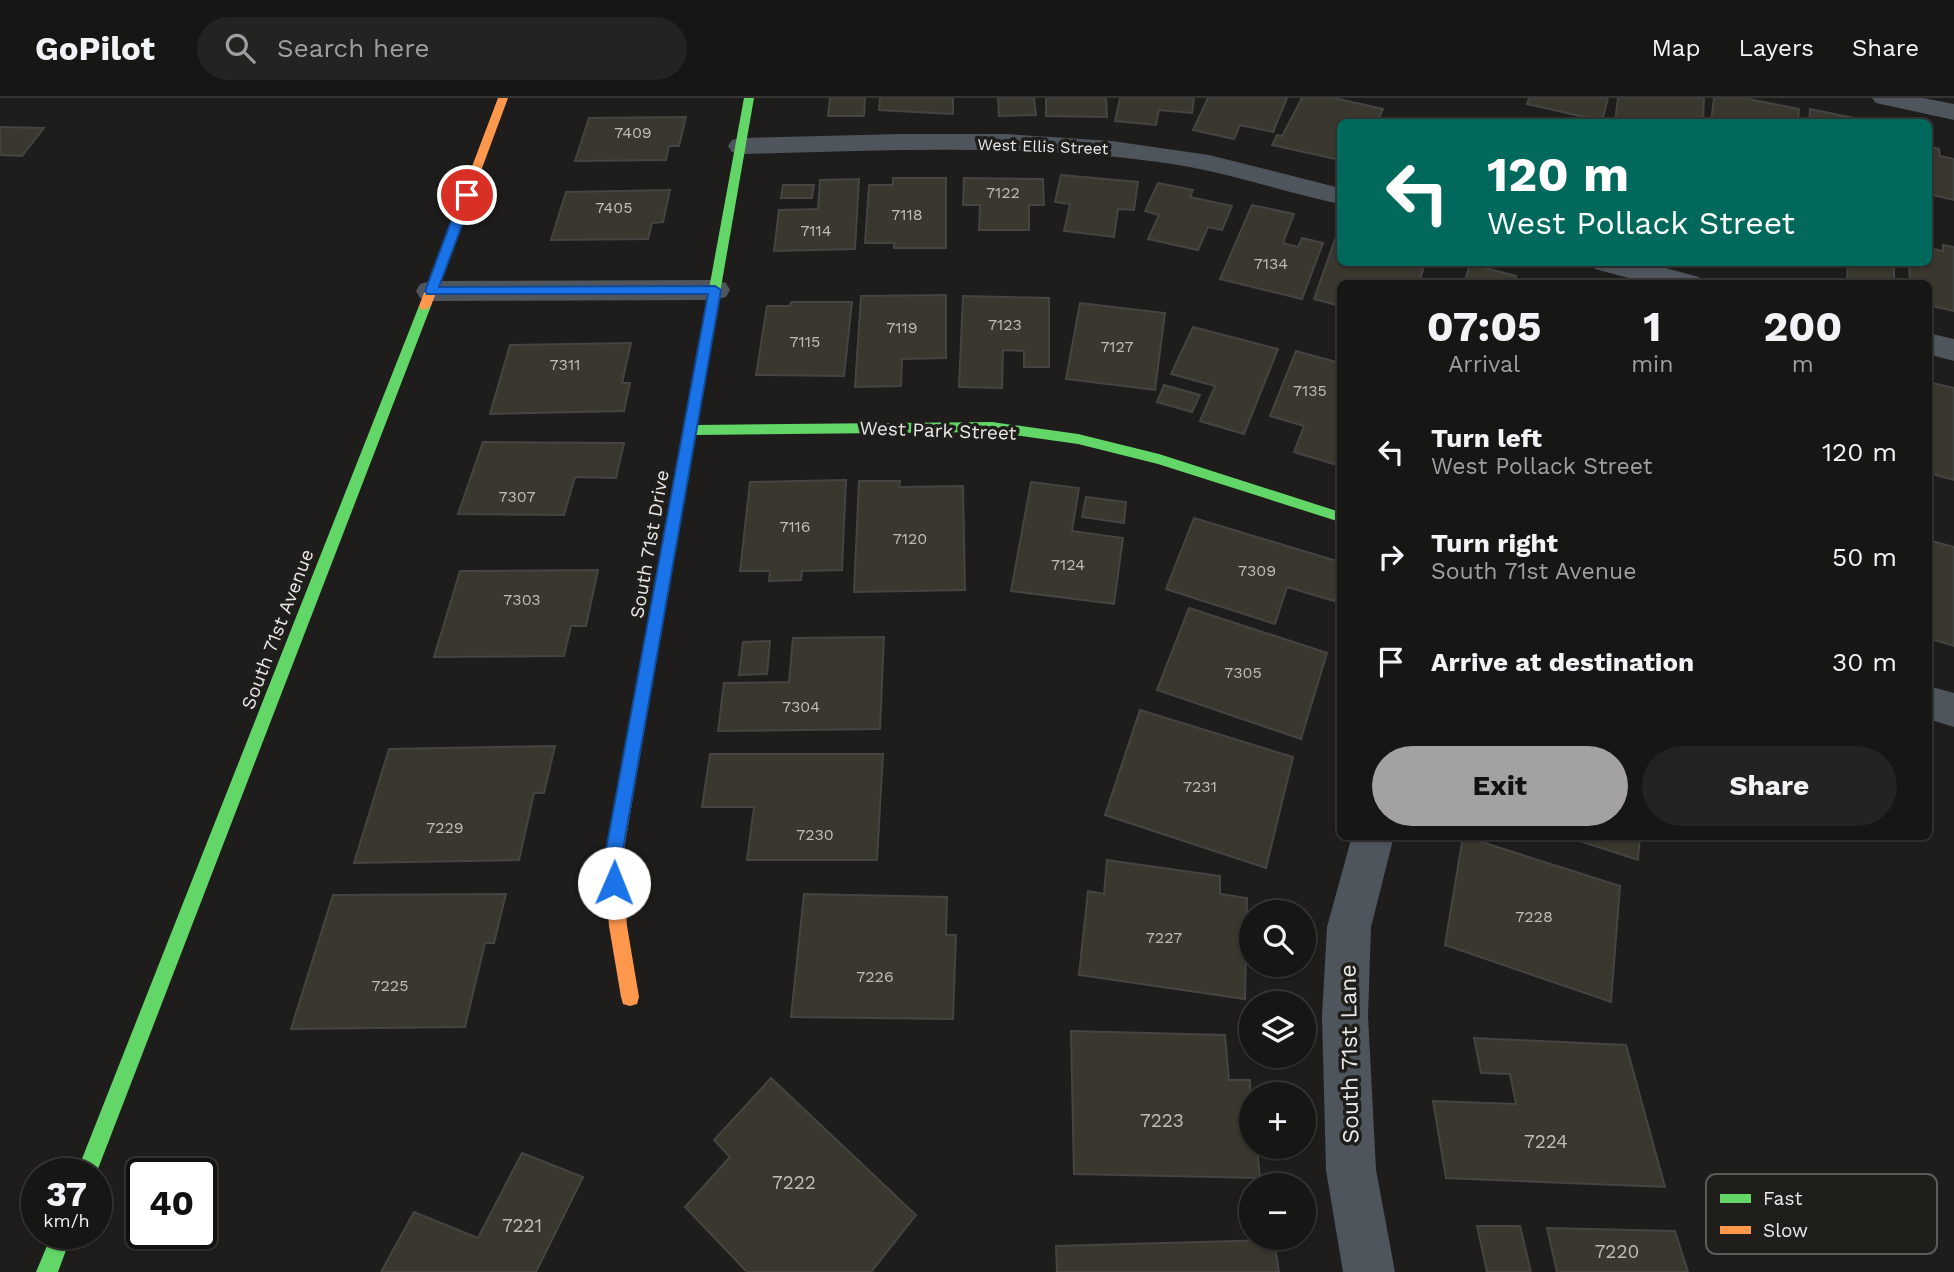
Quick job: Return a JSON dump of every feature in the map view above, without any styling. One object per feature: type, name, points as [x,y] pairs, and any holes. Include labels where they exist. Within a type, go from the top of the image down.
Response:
[{"type":"street","name":"South 71st Avenue","points":[[92,1158],[431,291],[503,98]]},
{"type":"street","name":"South 71st Drive","points":[[630,997],[618,926],[612,861],[749,98]]},
{"type":"street","points":[[1885,98],[1954,112]]},
{"type":"street","name":"West Ellis Street","points":[[741,146],[1004,142],[1080,145],[1222,165],[1337,195]]},
{"type":"street","points":[[1620,266],[1674,280]]},
{"type":"street","points":[[431,291],[715,290]]},
{"type":"street","points":[[1932,345],[1954,350]]},
{"type":"street","name":"West Park Street","points":[[691,430],[992,427],[1078,439],[1159,459],[1337,516]]},
{"type":"street","points":[[1932,703],[1954,710]]},
{"type":"street","name":"South 71st Lane","points":[[1369,1272],[1351,1170],[1345,1016],[1349,927],[1372,840]]},
{"type":"street","points":[[47,1272],[56,1249]]},
{"type":"building","points":[[830,98],[865,98],[864,116],[828,116]]},
{"type":"building","points":[[880,98],[953,98],[953,114],[879,110]]},
{"type":"building","points":[[998,98],[1034,98],[1036,115],[999,116]]},
{"type":"building","points":[[1046,98],[1106,98],[1107,117],[1046,116]]},
{"type":"building","points":[[1120,98],[1194,98],[1192,113],[1159,110],[1156,125],[1115,121]]},
{"type":"building","points":[[1208,98],[1287,98],[1273,132],[1240,125],[1234,139],[1193,130]]},
{"type":"building","points":[[1302,98],[1334,98],[1383,109],[1378,119],[1337,119],[1337,159],[1272,145],[1277,135],[1282,136]]},
{"type":"building","points":[[1529,98],[1608,98],[1603,119],[1527,104]]},
{"type":"building","points":[[1618,98],[1704,98],[1703,119],[1615,119]]},
{"type":"building","points":[[1714,98],[1744,98],[1799,109],[1798,119],[1711,119]]},
{"type":"building","points":[[1810,109],[1858,119],[1809,119]]},
{"type":"building","points":[[686,117],[679,146],[669,146],[666,160],[575,161],[589,118]]},
{"type":"building","points":[[0,127],[44,128],[22,156],[0,155]]},
{"type":"building","points":[[1932,147],[1939,149],[1940,156],[1954,159],[1954,200],[1932,195]]},
{"type":"building","points":[[1061,175],[1138,182],[1134,210],[1118,209],[1114,237],[1064,231],[1070,204],[1055,202]]},
{"type":"building","points":[[893,178],[946,178],[946,248],[894,248],[894,243],[865,243],[869,185],[893,185]]},
{"type":"building","points":[[964,178],[1043,179],[1044,205],[1029,205],[1029,230],[979,230],[980,205],[963,205]]},
{"type":"building","points":[[859,179],[855,249],[774,251],[779,210],[818,209],[820,180]]},
{"type":"building","points":[[1158,183],[1193,190],[1190,197],[1232,206],[1222,230],[1208,227],[1198,250],[1148,239],[1159,215],[1145,211]]},
{"type":"building","points":[[783,185],[814,185],[812,198],[781,198]]},
{"type":"building","points":[[670,190],[663,222],[652,223],[648,239],[551,240],[566,192]]},
{"type":"building","points":[[1252,205],[1294,214],[1283,243],[1298,247],[1302,238],[1323,243],[1302,299],[1220,279]]},
{"type":"building","points":[[1337,234],[1337,266],[1424,266],[1420,280],[1337,280],[1337,305],[1314,299]]},
{"type":"building","points":[[1943,245],[1954,247],[1954,311],[1932,306],[1932,280],[1910,280],[1909,266],[1932,266],[1932,249],[1943,251]]},
{"type":"building","points":[[1469,266],[1516,276],[1515,280],[1465,280]]},
{"type":"building","points":[[1848,266],[1894,266],[1894,280],[1847,280]]},
{"type":"building","points":[[946,295],[946,358],[902,359],[901,386],[855,387],[861,296]]},
{"type":"building","points":[[963,296],[1049,298],[1049,367],[1024,367],[1024,351],[1003,350],[1002,388],[959,387]]},
{"type":"building","points":[[791,302],[852,302],[844,376],[756,375],[767,306],[790,306]]},
{"type":"building","points":[[1080,303],[1165,313],[1155,390],[1066,379]]},
{"type":"building","points":[[1193,327],[1278,349],[1244,434],[1200,421],[1215,386],[1171,374]]},
{"type":"building","points":[[631,343],[622,383],[630,383],[624,411],[490,414],[510,345]]},
{"type":"building","points":[[1296,351],[1337,362],[1337,465],[1294,452],[1304,426],[1270,416]]},
{"type":"building","points":[[1932,383],[1954,388],[1954,480],[1932,474]]},
{"type":"building","points":[[1164,385],[1200,395],[1192,412],[1157,402]]},
{"type":"building","points":[[483,442],[624,443],[616,478],[575,477],[564,515],[458,514]]},
{"type":"building","points":[[846,480],[842,570],[802,571],[801,580],[769,581],[770,571],[740,571],[750,482]]},
{"type":"building","points":[[859,481],[900,481],[899,487],[963,486],[965,590],[854,592]]},
{"type":"building","points":[[1031,482],[1079,488],[1072,531],[1123,538],[1114,604],[1011,591]]},
{"type":"building","points":[[1086,497],[1126,502],[1124,523],[1082,517]]},
{"type":"building","points":[[1194,518],[1337,561],[1337,590],[1334,601],[1287,587],[1275,624],[1166,589]]},
{"type":"building","points":[[1932,541],[1954,547],[1954,646],[1932,639]]},
{"type":"building","points":[[598,570],[586,626],[571,626],[564,656],[434,657],[460,571]]},
{"type":"building","points":[[1189,608],[1327,653],[1301,739],[1157,690]]},
{"type":"building","points":[[884,637],[880,729],[718,731],[724,683],[789,682],[793,638]]},
{"type":"building","points":[[770,641],[767,674],[739,675],[743,642]]},
{"type":"building","points":[[1140,710],[1293,757],[1266,868],[1105,815]]},
{"type":"building","points":[[555,746],[544,793],[534,793],[519,860],[354,863],[389,749]]},
{"type":"building","points":[[710,754],[883,754],[877,860],[747,860],[754,807],[702,807]]},
{"type":"building","points":[[1462,840],[1476,840],[1620,886],[1611,1002],[1445,945]]},
{"type":"building","points":[[1576,840],[1640,840],[1638,860]]},
{"type":"building","points":[[1107,860],[1220,876],[1220,894],[1247,898],[1239,900],[1239,977],[1245,977],[1245,991],[1239,991],[1239,998],[1079,975],[1088,891],[1104,894]]},
{"type":"building","points":[[506,894],[494,943],[485,943],[465,1027],[291,1029],[333,895]]},
{"type":"building","points":[[804,894],[947,897],[946,935],[956,935],[953,1019],[791,1017]]},
{"type":"building","points":[[1071,1031],[1225,1035],[1229,1080],[1250,1080],[1239,1082],[1239,1159],[1258,1159],[1260,1173],[1239,1173],[1239,1178],[1074,1174]]},
{"type":"building","points":[[1474,1038],[1626,1045],[1665,1187],[1446,1178],[1433,1101],[1516,1104],[1510,1074],[1481,1073]]},
{"type":"building","points":[[771,1078],[916,1215],[871,1272],[747,1272],[685,1207],[730,1157],[714,1140]]},
{"type":"building","points":[[522,1153],[583,1177],[536,1272],[381,1272],[414,1212],[478,1238]]},
{"type":"building","points":[[1477,1226],[1520,1226],[1531,1272],[1487,1272]]},
{"type":"building","points":[[1547,1228],[1675,1231],[1688,1272],[1557,1272]]},
{"type":"building","points":[[1239,1241],[1239,1250],[1276,1250],[1279,1272],[1057,1272],[1056,1246]]},
{"type":"traffic: fast","points":[[641,703],[749,98]]},
{"type":"traffic: fast","points":[[92,1158],[425,306]]},
{"type":"traffic: fast","points":[[691,430],[992,427],[1078,439],[1159,459],[1337,516]]},
{"type":"traffic: fast","points":[[47,1272],[56,1249]]},
{"type":"traffic: slow","points":[[425,306],[503,98]]},
{"type":"traffic: slow","points":[[630,997],[618,926],[613,861],[641,703]]},
{"type":"route","points":[[467,195],[431,291],[715,290],[612,861],[614,883]]}]
